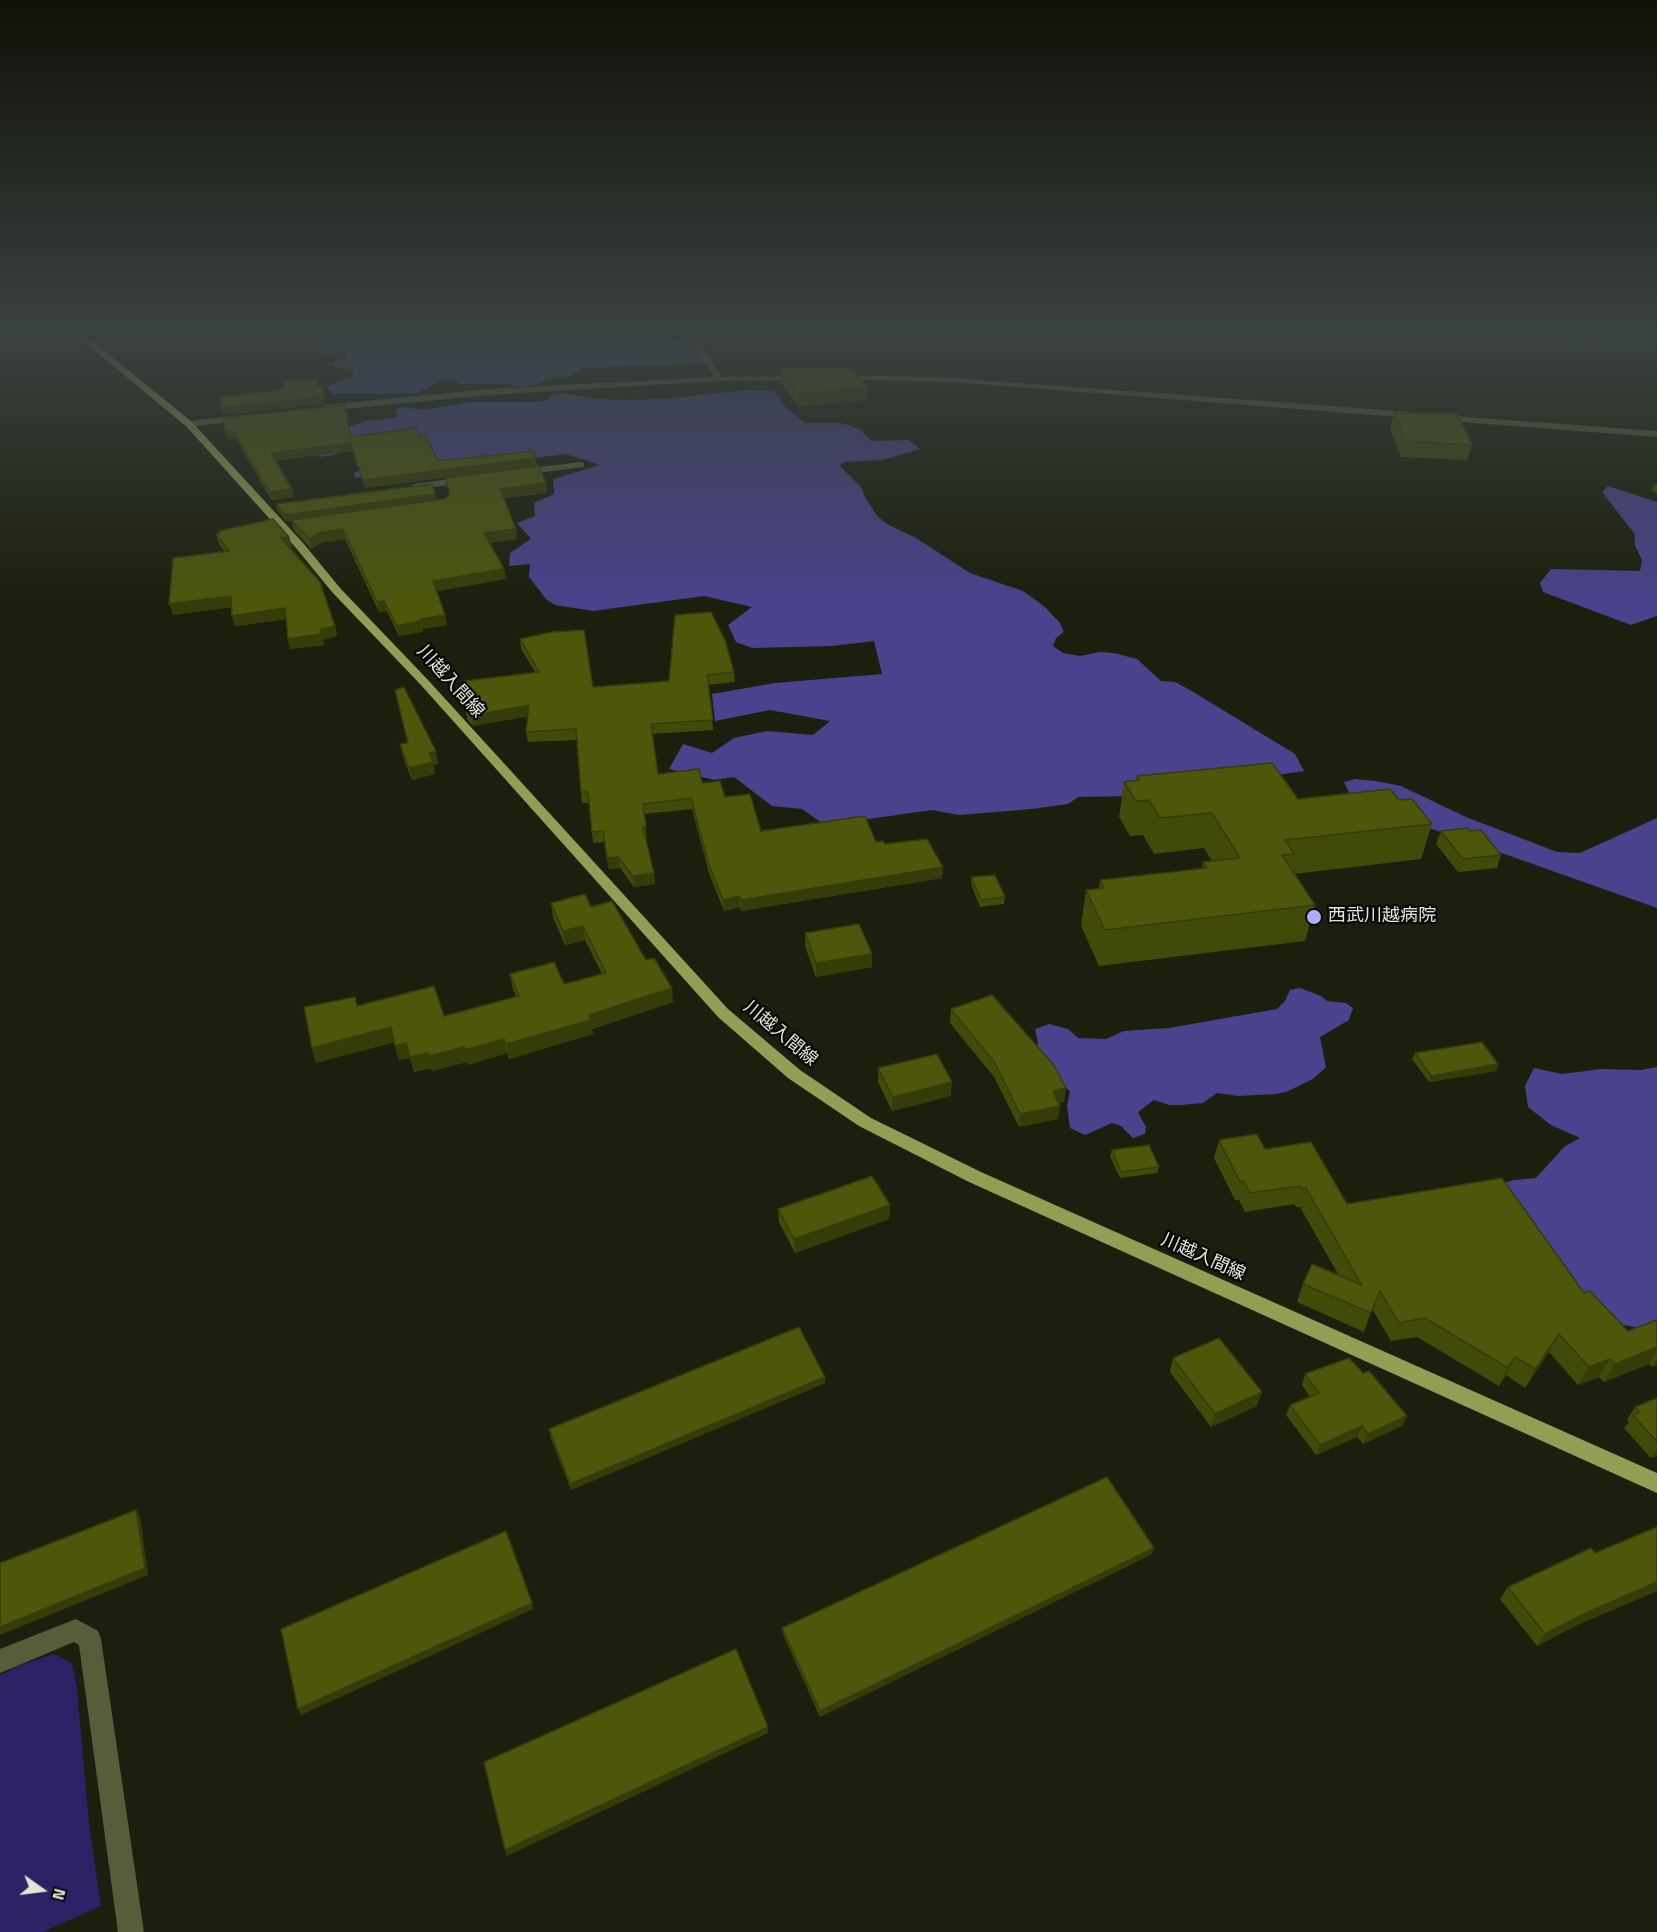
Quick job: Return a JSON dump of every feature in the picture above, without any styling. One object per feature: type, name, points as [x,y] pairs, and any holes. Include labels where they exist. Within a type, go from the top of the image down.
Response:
[{"type":"main road","name":"川越入間線","points":[[191,426],[288,526],[336,590],[424,682],[723,1012],[794,1074],[865,1122],[975,1177],[1657,1483]]},
{"type":"street","points":[[1555,426],[1657,434]]},
{"type":"street","points":[[509,474],[581,465]]},
{"type":"street","points":[[403,488],[440,488],[474,479]]},
{"type":"street","points":[[0,1661],[76,1630],[90,1639],[130,1932]]},
{"type":"shaded area","points":[[351,426],[851,426],[861,430],[871,441],[909,440],[920,449],[883,460],[844,462],[840,466],[861,487],[877,516],[970,573],[1023,591],[1045,607],[1060,623],[1064,632],[1056,638],[1053,646],[1063,653],[1080,656],[1100,652],[1114,653],[1137,659],[1161,681],[1175,682],[1190,690],[1295,754],[1304,771],[1133,796],[1078,797],[1068,804],[1032,809],[959,815],[932,810],[825,825],[802,809],[772,806],[734,777],[714,780],[669,769],[683,744],[712,753],[734,738],[767,731],[813,735],[830,721],[770,710],[715,721],[712,694],[775,683],[882,674],[874,641],[832,646],[752,648],[736,642],[728,625],[752,607],[704,596],[593,611],[555,605],[546,599],[529,577],[530,564],[509,566],[510,553],[531,539],[517,523],[535,516],[534,503],[554,494],[553,479],[600,465],[566,454],[367,478],[354,477],[354,473],[364,468],[363,436],[349,436],[345,450],[334,455],[319,457],[315,453],[331,429]]},
{"type":"shaded area","points":[[1608,486],[1657,502],[1657,616],[1631,625],[1543,592],[1540,583],[1551,569],[1640,571],[1642,560],[1635,545],[1634,533],[1602,492]]},
{"type":"shaded area","points":[[1355,779],[1401,786],[1466,817],[1557,852],[1580,853],[1657,818],[1657,908],[1448,834],[1355,805],[1344,782]]},
{"type":"shaded area","points":[[1300,988],[1321,996],[1327,1001],[1346,1003],[1353,1008],[1349,1020],[1320,1037],[1326,1067],[1313,1079],[1286,1092],[1275,1094],[1238,1096],[1217,1093],[1203,1103],[1181,1105],[1169,1105],[1154,1100],[1138,1112],[1146,1127],[1145,1134],[1133,1138],[1121,1126],[1112,1123],[1085,1135],[1070,1128],[1067,1106],[1070,1091],[1038,1065],[1035,1049],[1038,1043],[1035,1029],[1049,1024],[1068,1029],[1078,1038],[1106,1039],[1124,1031],[1169,1028],[1277,1009],[1285,1001],[1290,990]]},
{"type":"shaded area","points":[[1657,1067],[1657,1328],[1649,1330],[1608,1322],[1491,1187],[1514,1180],[1536,1178],[1564,1147],[1580,1138],[1551,1125],[1528,1107],[1525,1086],[1534,1068],[1562,1074],[1600,1069],[1641,1070]]},
{"type":"shaded area","points":[[54,1654],[72,1663],[77,1688],[89,1824],[101,1906],[43,1932],[0,1932],[0,1675],[23,1664]]},
{"type":"building","points":[[224,426],[348,426],[350,437],[416,428],[419,436],[425,435],[438,461],[533,451],[536,458],[363,480],[350,443],[271,453],[292,489],[269,492],[234,431],[225,432]]},
{"type":"building","points":[[1399,426],[1463,426],[1472,445],[1405,441]]},
{"type":"building","points":[[539,466],[546,483],[500,489],[516,529],[484,533],[504,569],[433,581],[445,615],[420,619],[421,621],[397,626],[384,601],[377,602],[343,529],[318,533],[309,539],[291,520],[444,499],[450,494],[445,478]]},
{"type":"building","points":[[432,484],[435,494],[285,515],[276,504]]},
{"type":"building","points":[[273,519],[289,537],[281,538],[320,582],[335,626],[321,629],[321,634],[288,639],[285,608],[232,616],[231,596],[169,604],[173,558],[229,551],[216,534],[220,533],[219,531]]},
{"type":"building","points":[[711,612],[725,640],[734,672],[707,675],[713,720],[651,724],[658,774],[699,769],[702,783],[720,781],[725,797],[750,794],[761,831],[865,816],[876,842],[883,841],[885,844],[927,839],[943,867],[741,900],[739,896],[723,900],[708,862],[691,798],[643,804],[646,827],[643,827],[654,873],[633,876],[618,857],[607,858],[603,831],[592,832],[588,792],[581,792],[576,729],[526,732],[529,705],[471,716],[465,709],[464,681],[539,672],[520,639],[552,632],[584,630],[593,687],[669,681],[675,615]]},
{"type":"building","points":[[404,687],[436,751],[429,753],[433,762],[409,768],[400,744],[408,743],[395,690]]},
{"type":"building","points":[[1272,763],[1298,799],[1390,789],[1399,800],[1412,799],[1432,824],[1285,840],[1294,854],[1282,855],[1315,905],[1105,930],[1086,890],[1104,888],[1100,880],[1207,868],[1203,862],[1240,858],[1212,813],[1160,818],[1149,800],[1136,801],[1124,782],[1139,780],[1137,776]]},
{"type":"building","points":[[1468,828],[1470,831],[1481,830],[1501,855],[1463,859],[1441,831]]},
{"type":"building","points":[[995,875],[1005,897],[981,900],[971,877]]},
{"type":"building","points":[[585,894],[591,907],[612,901],[646,960],[654,958],[672,988],[589,1015],[591,1020],[506,1044],[504,1039],[465,1050],[464,1047],[429,1056],[428,1053],[410,1057],[406,1043],[395,1046],[391,1027],[312,1048],[304,1007],[355,997],[357,1006],[434,986],[444,1016],[519,996],[510,974],[554,962],[564,984],[606,973],[583,926],[563,931],[551,903]]},
{"type":"building","points":[[859,924],[872,954],[816,963],[805,933]]},
{"type":"building","points":[[992,995],[1053,1064],[1066,1088],[1053,1091],[1060,1106],[1020,1114],[995,1063],[951,1009]]},
{"type":"building","points":[[1482,1042],[1498,1064],[1431,1076],[1415,1053]]},
{"type":"building","points":[[937,1054],[952,1082],[893,1097],[878,1068]]},
{"type":"building","points":[[1257,1134],[1265,1149],[1311,1142],[1347,1204],[1502,1178],[1584,1293],[1590,1291],[1628,1331],[1657,1320],[1657,1347],[1615,1364],[1610,1359],[1589,1367],[1559,1334],[1535,1369],[1515,1357],[1508,1368],[1425,1318],[1399,1323],[1380,1291],[1371,1313],[1303,1284],[1312,1264],[1362,1285],[1306,1188],[1302,1189],[1300,1186],[1250,1193],[1244,1181],[1240,1182],[1219,1140]]},
{"type":"building","points":[[1149,1145],[1159,1167],[1121,1172],[1112,1150]]},
{"type":"building","points":[[872,1176],[890,1205],[794,1239],[778,1209]]},
{"type":"building","points":[[799,1327],[825,1377],[570,1484],[549,1429]]},
{"type":"building","points":[[1219,1338],[1262,1392],[1215,1414],[1173,1358]]},
{"type":"building","points":[[1349,1358],[1363,1373],[1369,1371],[1407,1416],[1368,1434],[1362,1426],[1320,1445],[1290,1405],[1319,1393],[1305,1374]]},
{"type":"building","points":[[1657,1398],[1657,1442],[1633,1415],[1640,1412],[1635,1407]]},
{"type":"building","points":[[1107,1477],[1154,1548],[820,1711],[782,1628]]},
{"type":"building","points":[[136,1510],[145,1568],[0,1627],[0,1563]]},
{"type":"building","points":[[1657,1527],[1657,1582],[1545,1634],[1508,1587],[1591,1548],[1595,1553]]},
{"type":"building","points":[[506,1531],[532,1603],[298,1709],[281,1629]]},
{"type":"building","points":[[736,1649],[768,1727],[505,1850],[484,1762]]},
{"type":"place","name":"西武川越病院","points":[[1314,917]]}]
